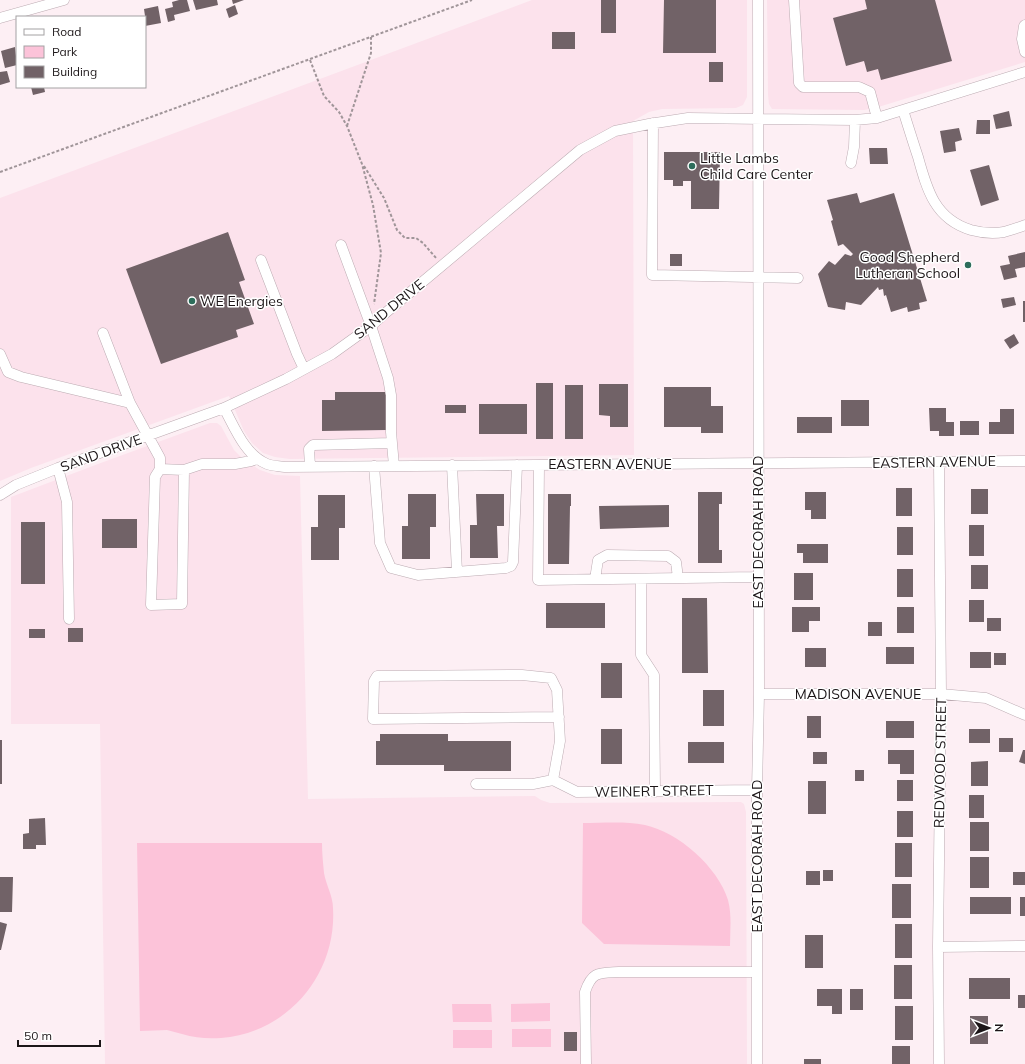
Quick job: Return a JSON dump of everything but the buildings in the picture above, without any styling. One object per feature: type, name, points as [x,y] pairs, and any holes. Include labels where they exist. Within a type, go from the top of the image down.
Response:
[{"type":"street","points":[[0,18],[64,0]]},
{"type":"street","name":"EAST DECORAH ROAD","points":[[757,1064],[757,790],[759,694],[757,464],[759,277],[758,0]]},
{"type":"street","points":[[794,0],[800,83],[803,87],[859,87],[870,92],[877,118]]},
{"type":"street","points":[[1025,25],[1022,39],[1025,52]]},
{"type":"street","name":"SAND DRIVE","points":[[0,495],[16,485],[58,468],[224,408],[332,354],[371,326],[382,315],[580,150],[615,131],[653,123],[688,118],[855,120],[877,118],[1025,72]]},
{"type":"street","points":[[903,110],[926,184],[940,211],[950,220],[961,226],[988,233],[1004,232],[1025,225]]},
{"type":"street","points":[[851,163],[854,148],[855,120]]},
{"type":"street","points":[[653,123],[652,275],[798,278]]},
{"type":"street","points":[[341,245],[371,326],[388,378],[391,395],[394,466]]},
{"type":"street","points":[[261,260],[294,347],[304,369]]},
{"type":"street","points":[[103,333],[130,403],[160,458],[160,469],[155,477],[151,605],[182,604],[184,470]]},
{"type":"street","points":[[0,354],[8,372],[21,377],[130,403]]},
{"type":"street","name":"EASTERN AVENUE","points":[[224,408],[244,444],[257,459],[268,465],[285,467],[1025,461]]},
{"type":"street","points":[[310,466],[309,449],[313,445],[392,443]]},
{"type":"street","points":[[160,469],[184,470],[202,464],[235,464],[257,459]]},
{"type":"street","name":"REDWOOD STREET","points":[[938,462],[941,694],[938,946],[939,1064]]},
{"type":"street","points":[[452,465],[457,572]]},
{"type":"street","points":[[374,466],[380,543],[391,568],[418,575],[506,568],[511,566],[513,562],[517,465]]},
{"type":"street","points":[[539,465],[538,580],[758,577]]},
{"type":"street","points":[[58,468],[67,502],[69,619]]},
{"type":"street","points":[[595,579],[598,560],[608,555],[668,556],[676,562],[678,578]]},
{"type":"street","points":[[641,578],[641,655],[654,675],[655,792]]},
{"type":"street","points":[[476,784],[533,784],[553,780],[560,741],[558,690],[551,678],[522,675],[377,676],[374,681],[373,719],[559,717]]},
{"type":"street","name":"MADISON AVENUE","points":[[759,694],[941,694],[986,698],[1025,715]]},
{"type":"street","name":"WEINERT STREET","points":[[553,780],[577,792],[757,790]]},
{"type":"street","points":[[938,946],[1025,946]]},
{"type":"street","points":[[586,1064],[585,992],[588,983],[593,976],[603,973],[619,972],[757,972]]},
{"type":"path","points":[[0,172],[472,0]]},
{"type":"path","points":[[346,126],[372,54],[371,37]]},
{"type":"path","points":[[310,60],[324,96],[339,112],[346,126],[362,164],[373,205],[381,253],[374,305]]},
{"type":"path","points":[[362,164],[384,198],[397,230],[405,238],[416,238],[424,243],[441,266]]},
{"type":"shaded area","points":[[532,0],[747,0],[747,97],[743,105],[736,108],[662,109],[649,112],[633,121],[634,455],[290,459],[275,457],[263,453],[252,443],[244,431],[229,396],[31,468],[0,481],[0,198]]},
{"type":"shaded area","points":[[767,0],[1025,0],[1025,62],[875,108],[864,110],[772,109],[769,104],[768,95]]},
{"type":"shaded area","points":[[210,423],[217,423],[221,426],[234,450],[244,460],[260,470],[275,475],[300,476],[308,799],[535,796],[550,803],[741,802],[744,804],[746,812],[747,1064],[105,1064],[100,724],[11,724],[11,497]]},
{"type":"green space","points":[[583,823],[622,823],[645,825],[670,835],[695,853],[715,875],[728,900],[730,917],[730,946],[604,944],[582,923]]},
{"type":"green space","points":[[137,843],[322,843],[324,873],[333,904],[332,932],[327,955],[317,977],[304,996],[287,1012],[267,1025],[245,1034],[221,1038],[202,1038],[167,1030],[140,1031]]},
{"type":"green space","points":[[550,1003],[550,1021],[511,1022],[511,1004]]},
{"type":"green space","points":[[452,1004],[491,1004],[492,1022],[453,1022]]},
{"type":"green space","points":[[512,1029],[551,1029],[551,1047],[512,1047]]},
{"type":"green space","points":[[453,1030],[492,1030],[492,1048],[453,1048]]},
{"type":"place","name":"Little Lambs Child Care Center","points":[[692,166]]},
{"type":"place","name":"Good Shepherd Lutheran School","points":[[968,265]]},
{"type":"place","name":"WE Energies","points":[[192,301]]}]
